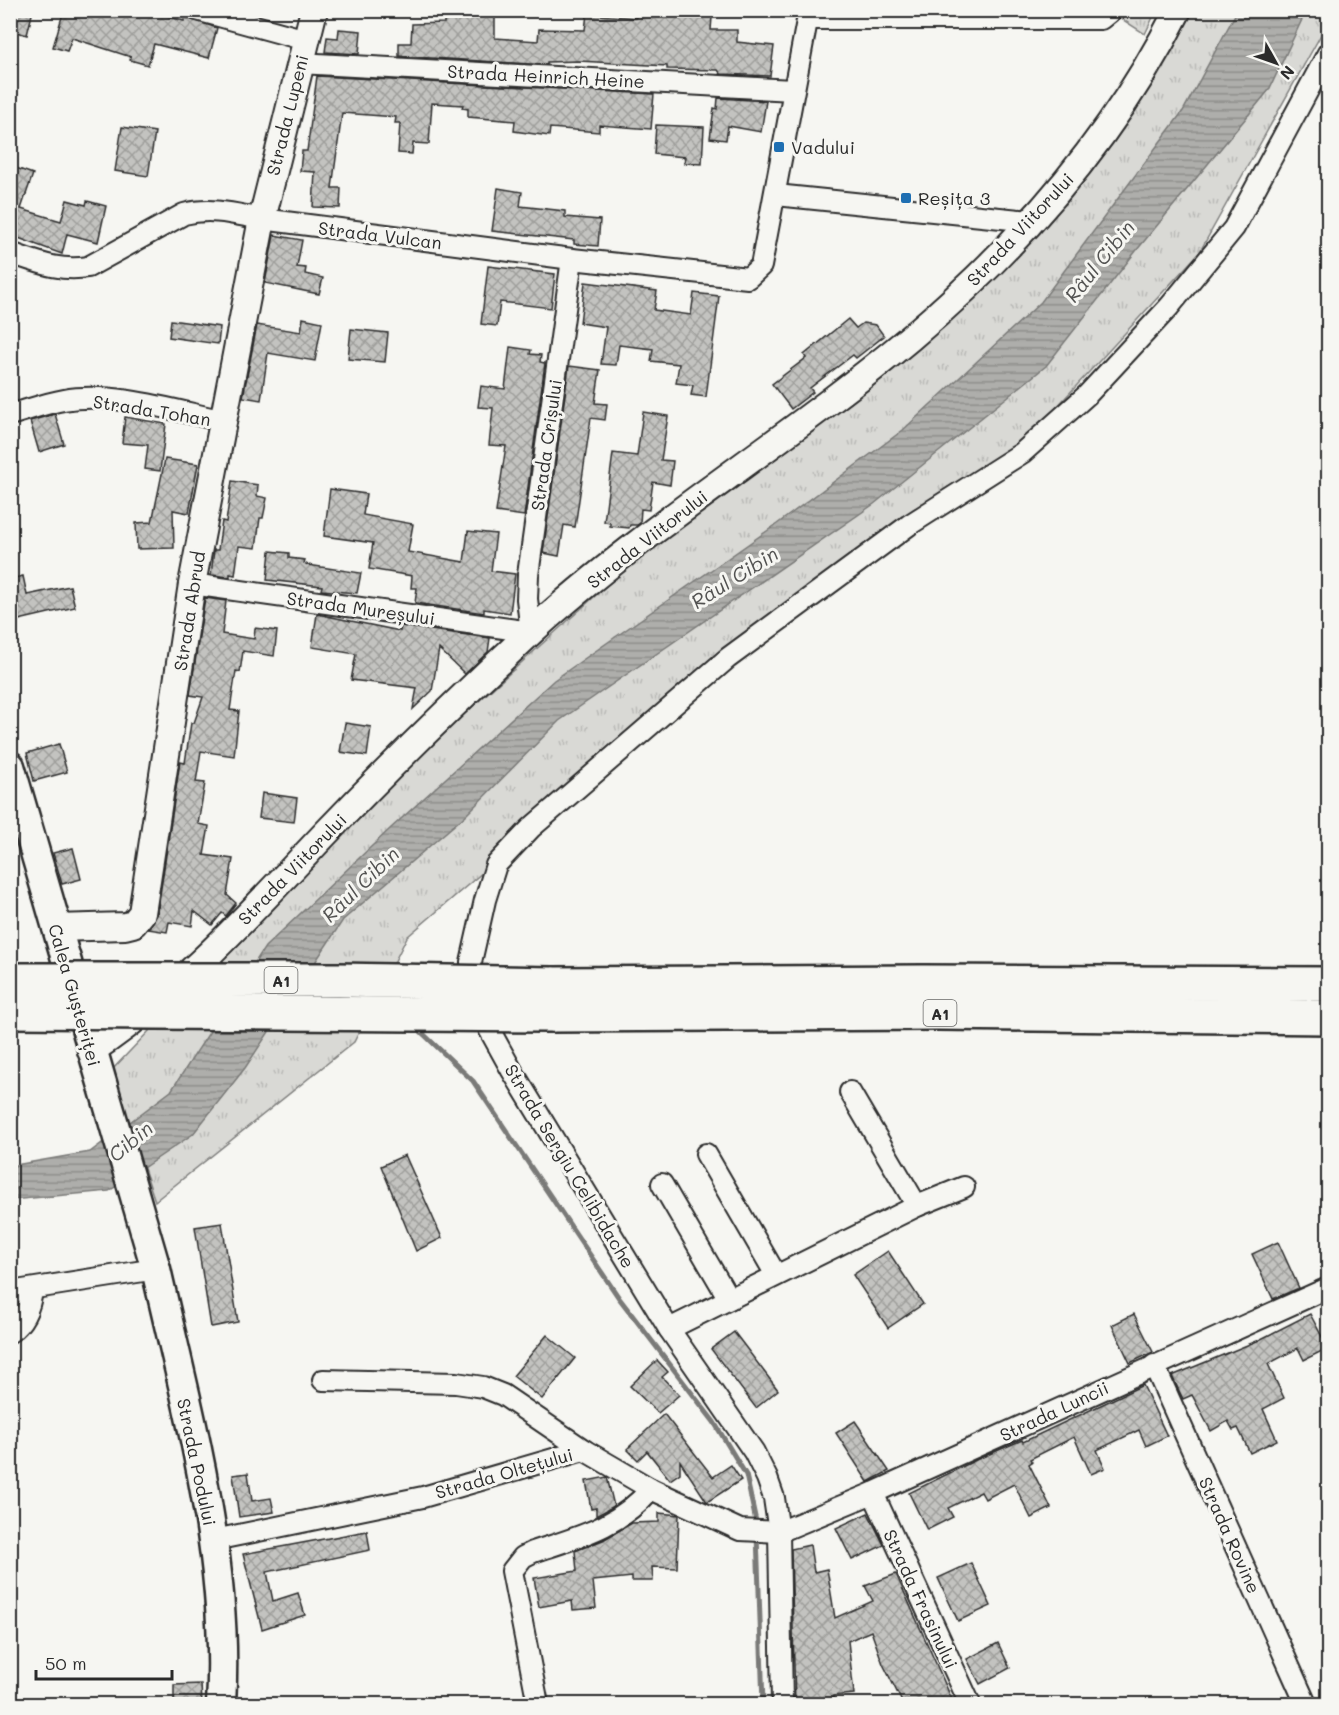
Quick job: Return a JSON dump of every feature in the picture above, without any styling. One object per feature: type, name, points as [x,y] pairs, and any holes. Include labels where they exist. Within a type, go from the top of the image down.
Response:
[{"type":"highway","name":"A1","points":[[10,980],[339,980],[552,1000],[981,1013],[1329,1017]]},
{"type":"highway","name":"A1","points":[[10,1011],[552,1000],[923,982],[1329,984]]},
{"type":"main road","name":"Calea Gușteriței","points":[[10,766],[142,1223]]},
{"type":"main road","name":"Strada Podului","points":[[142,1223],[156,1269],[214,1540],[220,1610],[221,1704]]},
{"type":"street","name":"Strada Heinrich Heine","points":[[197,10],[303,51],[793,90]]},
{"type":"street","name":"Strada Lupeni","points":[[262,219],[314,10]]},
{"type":"street","points":[[1030,221],[776,195],[793,90],[809,15],[1101,19],[1112,10]]},
{"type":"street","name":"Strada Viitorului","points":[[94,1061],[215,950],[362,795],[531,632],[648,536],[903,343],[976,278],[1075,170],[1146,70],[1178,10]]},
{"type":"street","name":"Strada Sergiu Celibidache","points":[[782,1704],[774,1498],[754,1452],[669,1329],[517,1079],[473,1000],[471,963],[485,900],[496,865],[531,828],[728,658],[909,525],[1022,453],[1087,395],[1169,307],[1234,228],[1329,53]]},
{"type":"street","name":"Strada Vulcan","points":[[10,253],[71,270],[88,267],[184,214],[202,210],[572,259],[748,278],[762,266],[776,195]]},
{"type":"street","name":"Strada Abrud","points":[[56,928],[124,926],[133,924],[142,913],[192,584],[262,219]]},
{"type":"street","name":"Strada Crișului","points":[[531,632],[527,599],[528,574],[572,259]]},
{"type":"street","name":"Strada Tohan","points":[[10,415],[65,400],[91,399],[144,405],[224,421]]},
{"type":"street","name":"Strada Mureșului","points":[[192,584],[531,632]]},
{"type":"street","points":[[850,1092],[917,1206]]},
{"type":"street","points":[[706,1154],[776,1275]]},
{"type":"street","points":[[662,1184],[729,1299]]},
{"type":"street","points":[[669,1329],[917,1206],[964,1186]]},
{"type":"street","points":[[10,1292],[156,1269]]},
{"type":"street","name":"Strada Luncii","points":[[774,1532],[873,1493],[1329,1287]]},
{"type":"street","points":[[10,1332],[19,1326],[30,1304],[32,1290]]},
{"type":"street","name":"Strada Rovine","points":[[1154,1365],[1306,1704]]},
{"type":"street","points":[[323,1380],[456,1383],[483,1387],[513,1401],[584,1450]]},
{"type":"street","name":"Strada Oltețului","points":[[214,1540],[423,1497],[584,1450],[651,1489],[740,1530],[774,1532]]},
{"type":"street","points":[[538,1704],[512,1571],[523,1557],[533,1552],[605,1527],[634,1508],[651,1489]]},
{"type":"street","name":"Strada Frasinului","points":[[873,1493],[970,1704]]},
{"type":"green space","points":[[1121,11],[1156,11],[1145,34],[1117,16]]},
{"type":"green space","points":[[1188,11],[1328,11],[1328,22],[1199,253],[1017,450],[658,715],[621,754],[407,937],[354,1042],[155,1201],[111,1071],[366,803],[666,532],[851,403],[942,327],[1034,232],[1152,83]]},
{"type":"water","points":[[1237,11],[1306,11],[1269,90],[1136,251],[1046,366],[874,504],[559,721],[466,815],[343,920],[245,1068],[193,1134],[109,1191],[11,1200],[10,1166],[90,1152],[171,1091],[265,947],[391,828],[554,680],[777,524],[903,430],[1041,302],[1183,111]]},
{"type":"building","points":[[10,10],[33,10],[27,35],[10,30]]},
{"type":"building","points":[[64,10],[146,10],[184,21],[185,17],[217,28],[209,58],[154,44],[148,65],[130,60],[131,57],[72,38],[67,51],[53,47]]},
{"type":"building","points":[[444,10],[495,14],[495,38],[538,41],[539,29],[585,30],[587,14],[636,18],[636,10],[657,10],[657,14],[712,17],[711,30],[737,30],[737,42],[774,46],[770,76],[721,74],[718,70],[667,69],[667,66],[579,61],[547,62],[547,65],[399,56],[399,43],[411,43],[412,24],[444,23]]},
{"type":"building","points":[[339,29],[361,31],[359,54],[325,52],[327,37],[338,38]]},
{"type":"building","points":[[317,76],[654,94],[651,129],[599,125],[599,132],[550,128],[549,136],[514,131],[515,121],[468,117],[468,109],[462,108],[463,105],[432,103],[429,144],[413,143],[412,154],[398,153],[400,123],[395,123],[396,117],[342,113],[332,188],[341,188],[340,208],[313,207],[315,172],[300,171],[302,151],[307,151]]},
{"type":"building","points":[[718,98],[766,101],[761,132],[728,126],[726,140],[710,138],[714,108],[717,109]]},
{"type":"building","points":[[656,125],[704,127],[702,164],[684,163],[685,157],[654,154]]},
{"type":"building","points":[[122,127],[155,132],[148,176],[115,171]]},
{"type":"building","points":[[13,167],[33,174],[21,209],[61,221],[67,200],[86,205],[87,201],[106,206],[98,242],[67,234],[62,254],[10,235],[10,175]]},
{"type":"building","points":[[498,188],[522,192],[520,206],[565,211],[565,217],[600,220],[598,246],[574,244],[574,240],[492,231]]},
{"type":"building","points":[[274,235],[302,240],[297,267],[306,268],[305,274],[323,278],[319,294],[265,283]]},
{"type":"building","points":[[488,266],[555,274],[551,308],[500,302],[497,326],[481,324]]},
{"type":"building","points":[[585,282],[657,291],[654,310],[691,315],[694,293],[719,296],[706,397],[691,395],[693,385],[676,383],[679,364],[651,361],[653,349],[619,345],[616,365],[601,364],[606,327],[580,323]]},
{"type":"building","points":[[303,318],[322,322],[315,361],[268,353],[261,400],[243,397],[257,325],[301,332]]},
{"type":"building","points":[[848,319],[856,328],[863,323],[876,325],[884,336],[856,358],[853,355],[810,388],[813,392],[791,409],[772,384],[806,358],[804,355]]},
{"type":"building","points":[[171,320],[220,327],[218,344],[169,337]]},
{"type":"building","points":[[351,329],[388,333],[385,362],[348,359]]},
{"type":"building","points":[[510,347],[531,350],[530,354],[541,355],[540,362],[545,363],[524,516],[496,512],[506,446],[489,445],[493,408],[478,407],[481,386],[505,389]]},
{"type":"building","points":[[569,366],[600,370],[595,403],[607,404],[605,420],[591,418],[575,527],[564,525],[559,556],[543,553]]},
{"type":"building","points":[[643,412],[668,416],[661,460],[673,461],[670,485],[653,482],[649,510],[641,509],[640,523],[630,525],[629,528],[610,526],[610,523],[604,522],[613,453],[637,456]]},
{"type":"building","points":[[55,414],[64,444],[39,452],[30,421]]},
{"type":"building","points":[[125,417],[166,424],[160,471],[145,469],[148,445],[122,443]]},
{"type":"building","points":[[165,459],[198,464],[189,513],[173,510],[174,548],[137,549],[136,523],[152,522]]},
{"type":"building","points":[[232,481],[258,485],[257,496],[267,498],[263,518],[260,518],[256,548],[239,546],[235,575],[230,574],[230,577],[211,575],[214,550],[218,550],[222,521],[226,522]]},
{"type":"building","points":[[330,489],[366,494],[363,515],[413,524],[408,552],[464,562],[468,531],[496,534],[491,571],[515,574],[510,613],[484,609],[484,613],[415,603],[417,588],[411,588],[412,576],[369,569],[373,543],[324,536]]},
{"type":"building","points":[[270,551],[289,553],[289,558],[305,560],[304,563],[308,565],[361,573],[357,593],[321,590],[322,586],[267,580]]},
{"type":"building","points":[[23,576],[27,595],[70,586],[75,607],[10,622],[10,579]]},
{"type":"building","points":[[205,598],[226,601],[222,634],[254,639],[255,628],[277,631],[274,656],[243,651],[240,672],[236,671],[230,710],[239,711],[234,756],[201,751],[196,782],[205,783],[198,824],[209,826],[204,855],[233,859],[227,895],[236,903],[226,916],[222,913],[212,925],[194,911],[192,926],[169,922],[167,932],[148,929],[157,915],[180,762],[185,763],[191,723],[194,723],[203,697],[190,695]]},
{"type":"building","points":[[317,614],[400,631],[401,626],[490,638],[488,652],[465,674],[439,649],[432,691],[413,709],[417,688],[351,680],[356,654],[312,647]]},
{"type":"building","points":[[345,723],[371,727],[367,756],[340,752]]},
{"type":"building","points":[[59,744],[67,772],[34,781],[27,753]]},
{"type":"building","points":[[262,793],[297,798],[294,822],[259,818]]},
{"type":"building","points":[[73,848],[81,879],[62,884],[53,853]]},
{"type":"building","points":[[405,1155],[442,1238],[416,1251],[381,1166]]},
{"type":"building","points":[[222,1223],[238,1322],[211,1327],[195,1227]]},
{"type":"building","points":[[1278,1242],[1299,1288],[1273,1299],[1252,1254]]},
{"type":"building","points":[[888,1251],[923,1304],[888,1328],[853,1275]]},
{"type":"building","points":[[1134,1314],[1153,1352],[1130,1363],[1112,1325]]},
{"type":"building","points":[[1310,1314],[1328,1348],[1304,1360],[1298,1348],[1268,1364],[1284,1398],[1263,1409],[1277,1440],[1250,1453],[1238,1428],[1233,1430],[1228,1421],[1211,1431],[1192,1395],[1183,1399],[1172,1376],[1257,1341]]},
{"type":"building","points":[[734,1332],[778,1390],[756,1408],[711,1349]]},
{"type":"building","points":[[547,1335],[575,1358],[542,1399],[513,1376]]},
{"type":"building","points":[[657,1360],[668,1372],[662,1377],[679,1395],[658,1413],[630,1386]]},
{"type":"building","points":[[1143,1385],[1167,1436],[1146,1446],[1139,1430],[1097,1450],[1105,1468],[1091,1474],[1074,1437],[1030,1459],[1032,1462],[1029,1464],[1051,1508],[1031,1518],[1014,1484],[985,1499],[981,1492],[948,1508],[953,1517],[927,1530],[909,1493],[978,1459],[1022,1440],[1023,1442]]},
{"type":"building","points":[[664,1414],[713,1477],[731,1465],[741,1480],[707,1502],[680,1461],[680,1473],[670,1480],[647,1451],[638,1460],[627,1449]]},
{"type":"building","points":[[855,1421],[889,1471],[868,1482],[836,1433]]},
{"type":"building","points":[[248,1473],[252,1501],[271,1498],[274,1512],[239,1517],[233,1475]]},
{"type":"building","points":[[607,1477],[614,1506],[596,1516],[596,1508],[591,1509],[586,1481]]},
{"type":"building","points":[[659,1513],[679,1515],[677,1568],[652,1567],[653,1581],[632,1581],[632,1577],[593,1581],[596,1608],[573,1610],[572,1601],[539,1607],[534,1578],[577,1571],[575,1551],[603,1540],[632,1523],[659,1522]]},
{"type":"building","points":[[868,1513],[884,1545],[852,1560],[836,1528]]},
{"type":"building","points":[[367,1531],[370,1550],[267,1572],[273,1601],[298,1593],[305,1615],[262,1629],[243,1554]]},
{"type":"building","points":[[810,1545],[814,1572],[827,1569],[835,1618],[873,1601],[865,1586],[896,1574],[954,1704],[903,1704],[883,1664],[871,1631],[848,1641],[854,1694],[833,1696],[833,1700],[813,1704],[795,1704],[791,1549]]},
{"type":"building","points":[[971,1563],[991,1606],[958,1621],[938,1578]]},
{"type":"building","points":[[998,1643],[1010,1668],[980,1684],[967,1659]]},
{"type":"building","points":[[201,1684],[202,1704],[174,1704],[174,1685]]},
{"type":"waterway","points":[[415,1026],[473,1081],[619,1298],[714,1422],[746,1475],[757,1526]]},
{"type":"waterway","points":[[757,1535],[763,1704]]},
{"type":"place","name":"Vadului","points":[[779,147]]},
{"type":"place","name":"Reșița 3","points":[[906,198]]},
{"type":"water label","name":"Râul Cibin","points":[[1099,261]]},
{"type":"water label","name":"Râul Cibin","points":[[734,577]]},
{"type":"water label","name":"Râul Cibin","points":[[360,884]]},
{"type":"water label","name":"Cibin","points":[[130,1141]]}]
